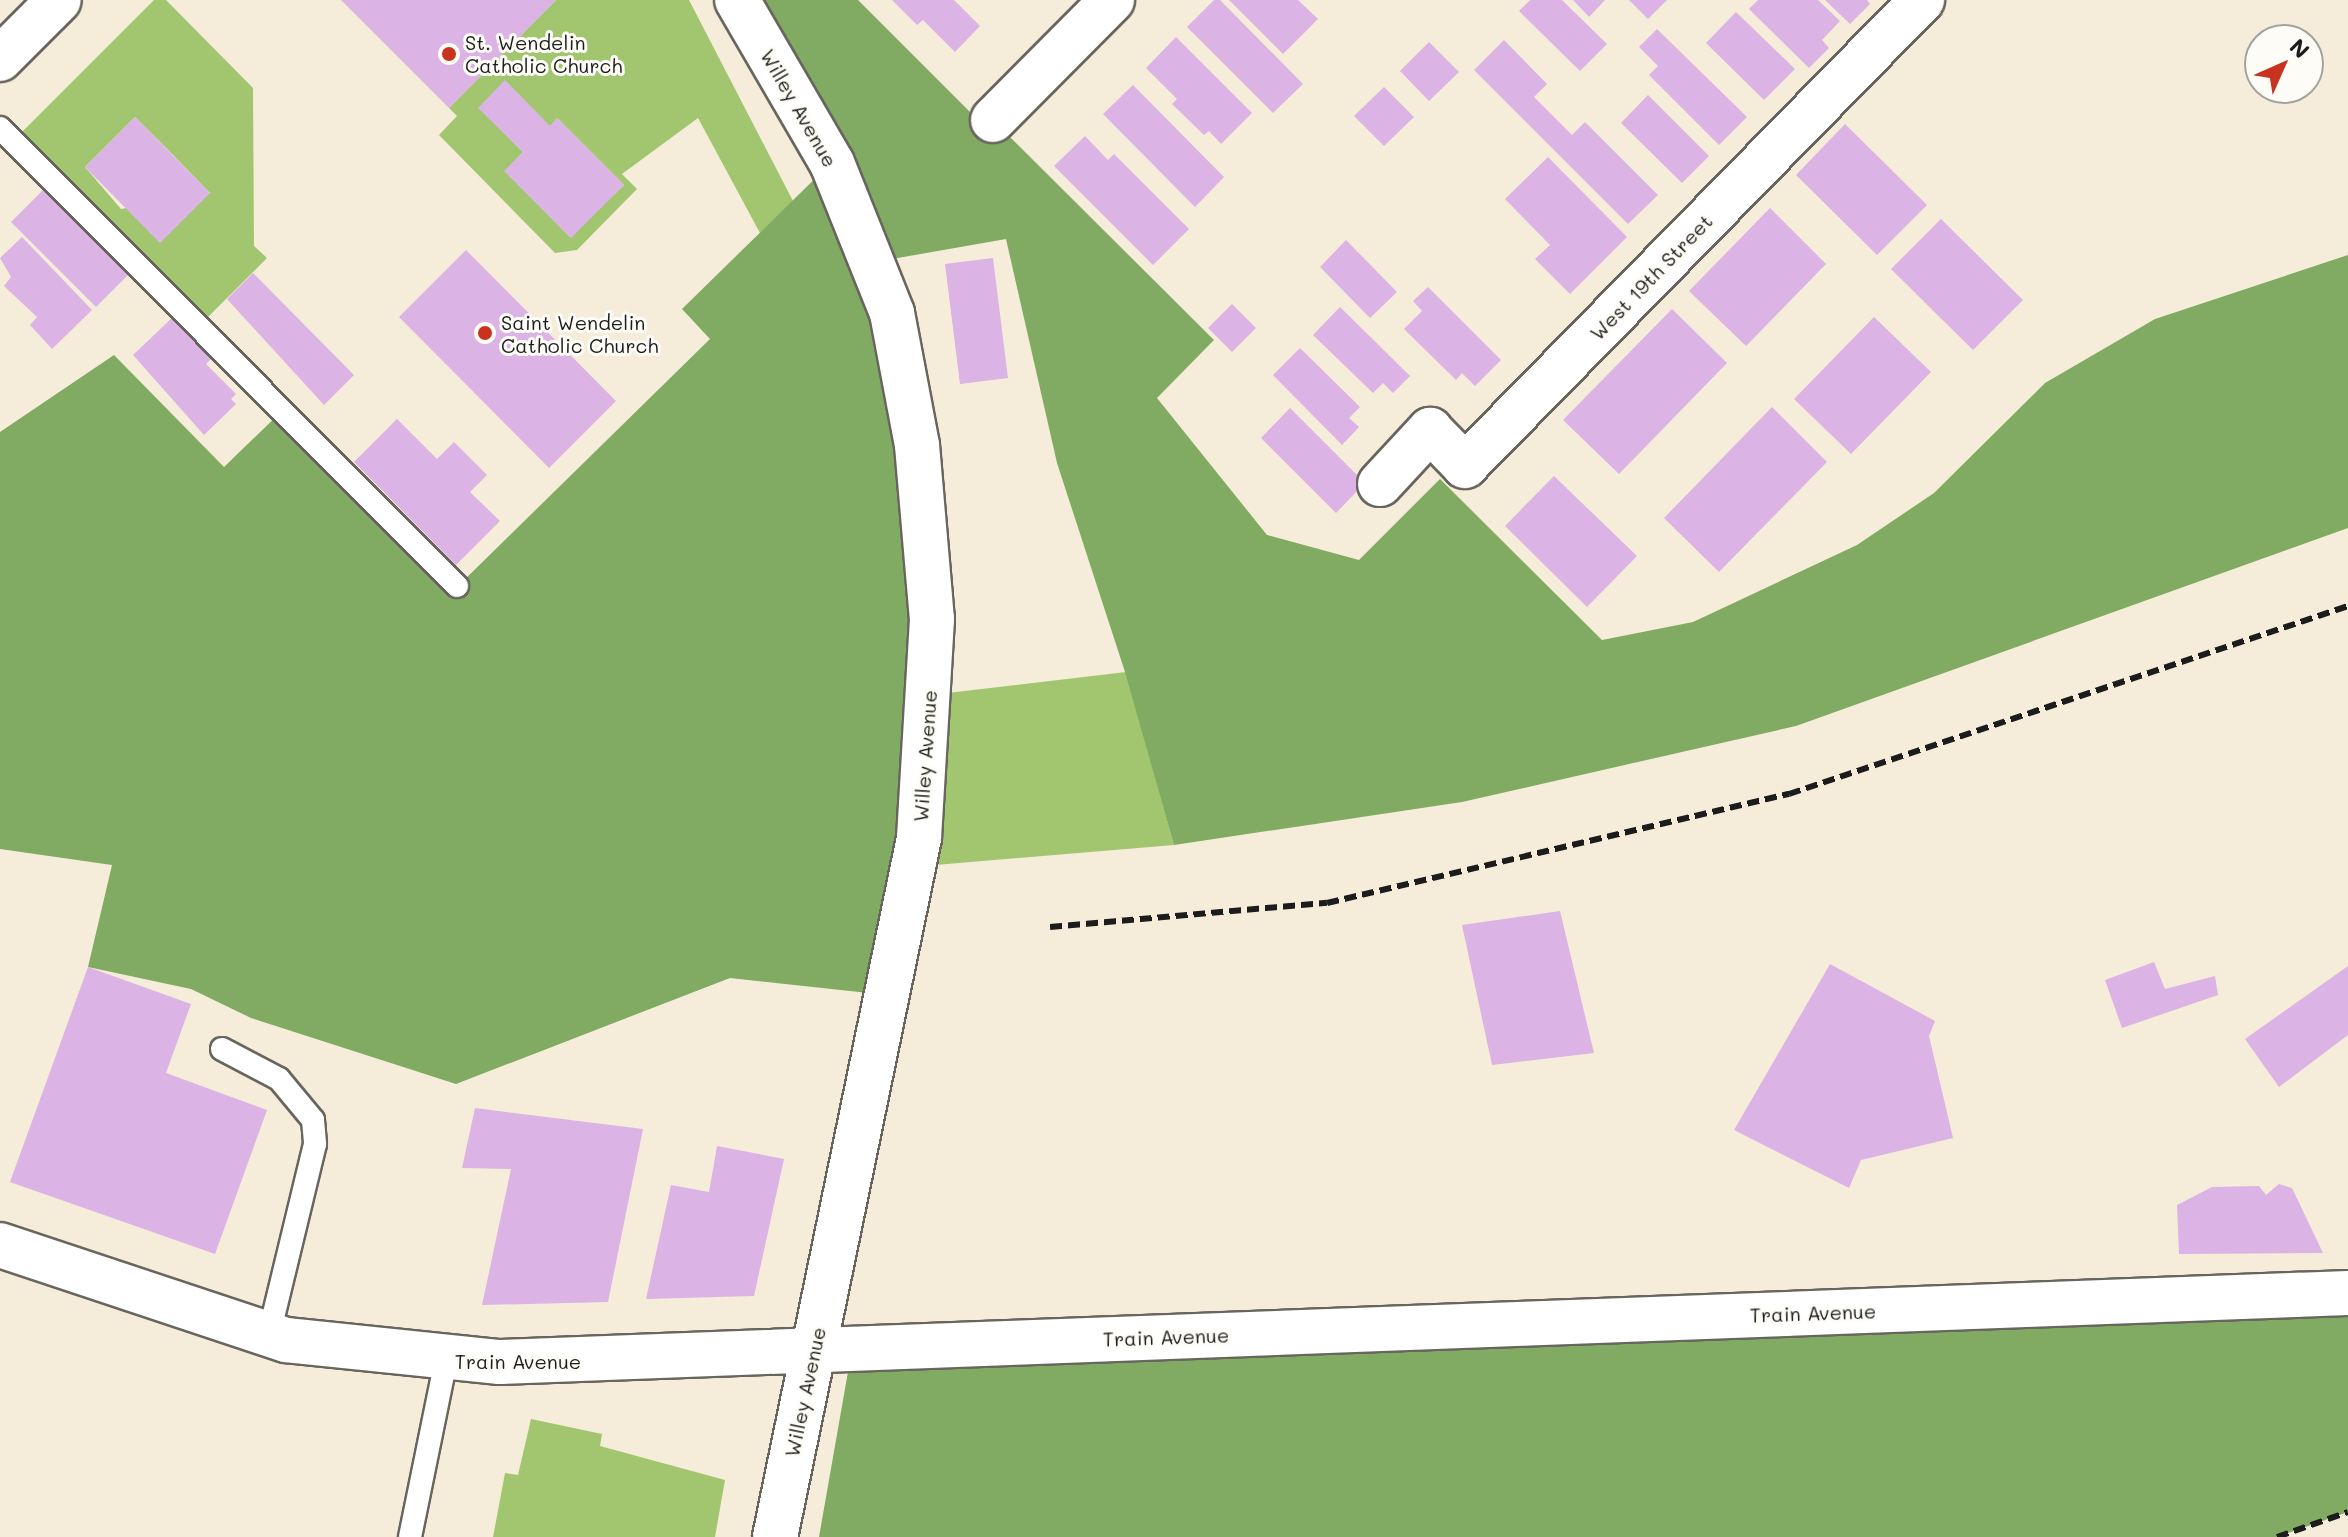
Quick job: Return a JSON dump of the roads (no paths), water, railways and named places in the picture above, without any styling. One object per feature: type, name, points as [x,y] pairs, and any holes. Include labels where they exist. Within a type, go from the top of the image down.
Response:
[{"type":"street","points":[[0,59],[59,0]]},
{"type":"street","name":"Willey Avenue","points":[[737,0],[832,163],[892,313],[917,445],[932,619],[919,838],[775,1537]]},
{"type":"street","points":[[993,120],[1112,0]]},
{"type":"street","name":"West 19th Street","points":[[1380,484],[1430,430],[1465,466],[1922,0]]},
{"type":"street","name":"Train Avenue","points":[[0,1245],[269,1334],[446,1360],[557,1363],[815,1348],[2348,1293]]},
{"type":"lane","points":[[0,128],[457,586]]},
{"type":"lane","points":[[222,1049],[279,1079],[313,1120],[315,1144],[269,1334]]},
{"type":"lane","points":[[410,1537],[446,1360]]},
{"type":"railway","points":[[1050,927],[1327,903],[1789,794],[2348,606]]},
{"type":"railway","points":[[2277,1537],[2348,1512]]},
{"type":"place","name":"St. Wendelin Catholic Church","points":[[449,54]]},
{"type":"place","name":"Saint Wendelin Catholic Church","points":[[485,333]]}]
